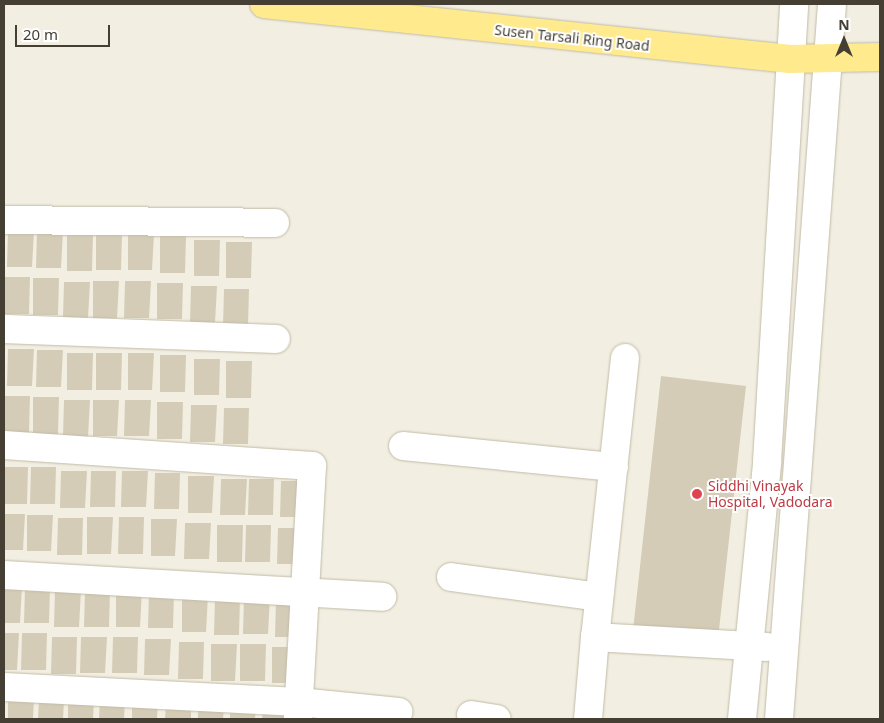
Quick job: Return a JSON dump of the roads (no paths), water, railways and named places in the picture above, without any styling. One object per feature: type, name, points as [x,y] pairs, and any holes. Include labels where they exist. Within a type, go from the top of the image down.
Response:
[{"type":"main road","name":"Susen Tarsali Ring Road","points":[[264,4],[790,59],[825,60],[880,57]]},
{"type":"street","points":[[742,719],[767,462],[794,4]]},
{"type":"street","points":[[779,719],[810,330],[825,60],[832,4]]},
{"type":"street","points":[[4,220],[275,223]]},
{"type":"street","points":[[4,329],[276,339]]},
{"type":"street","points":[[588,719],[599,597],[626,358]]},
{"type":"street","points":[[4,445],[312,466],[299,711]]},
{"type":"street","points":[[402,446],[614,468]]},
{"type":"street","points":[[4,575],[305,589],[382,597]]},
{"type":"street","points":[[451,577],[599,597]]},
{"type":"street","points":[[595,637],[786,649]]},
{"type":"street","points":[[4,687],[299,711],[399,712]]},
{"type":"place","name":"Siddhi Vinayak Hospital, Vadodara","points":[[697,494]]}]
